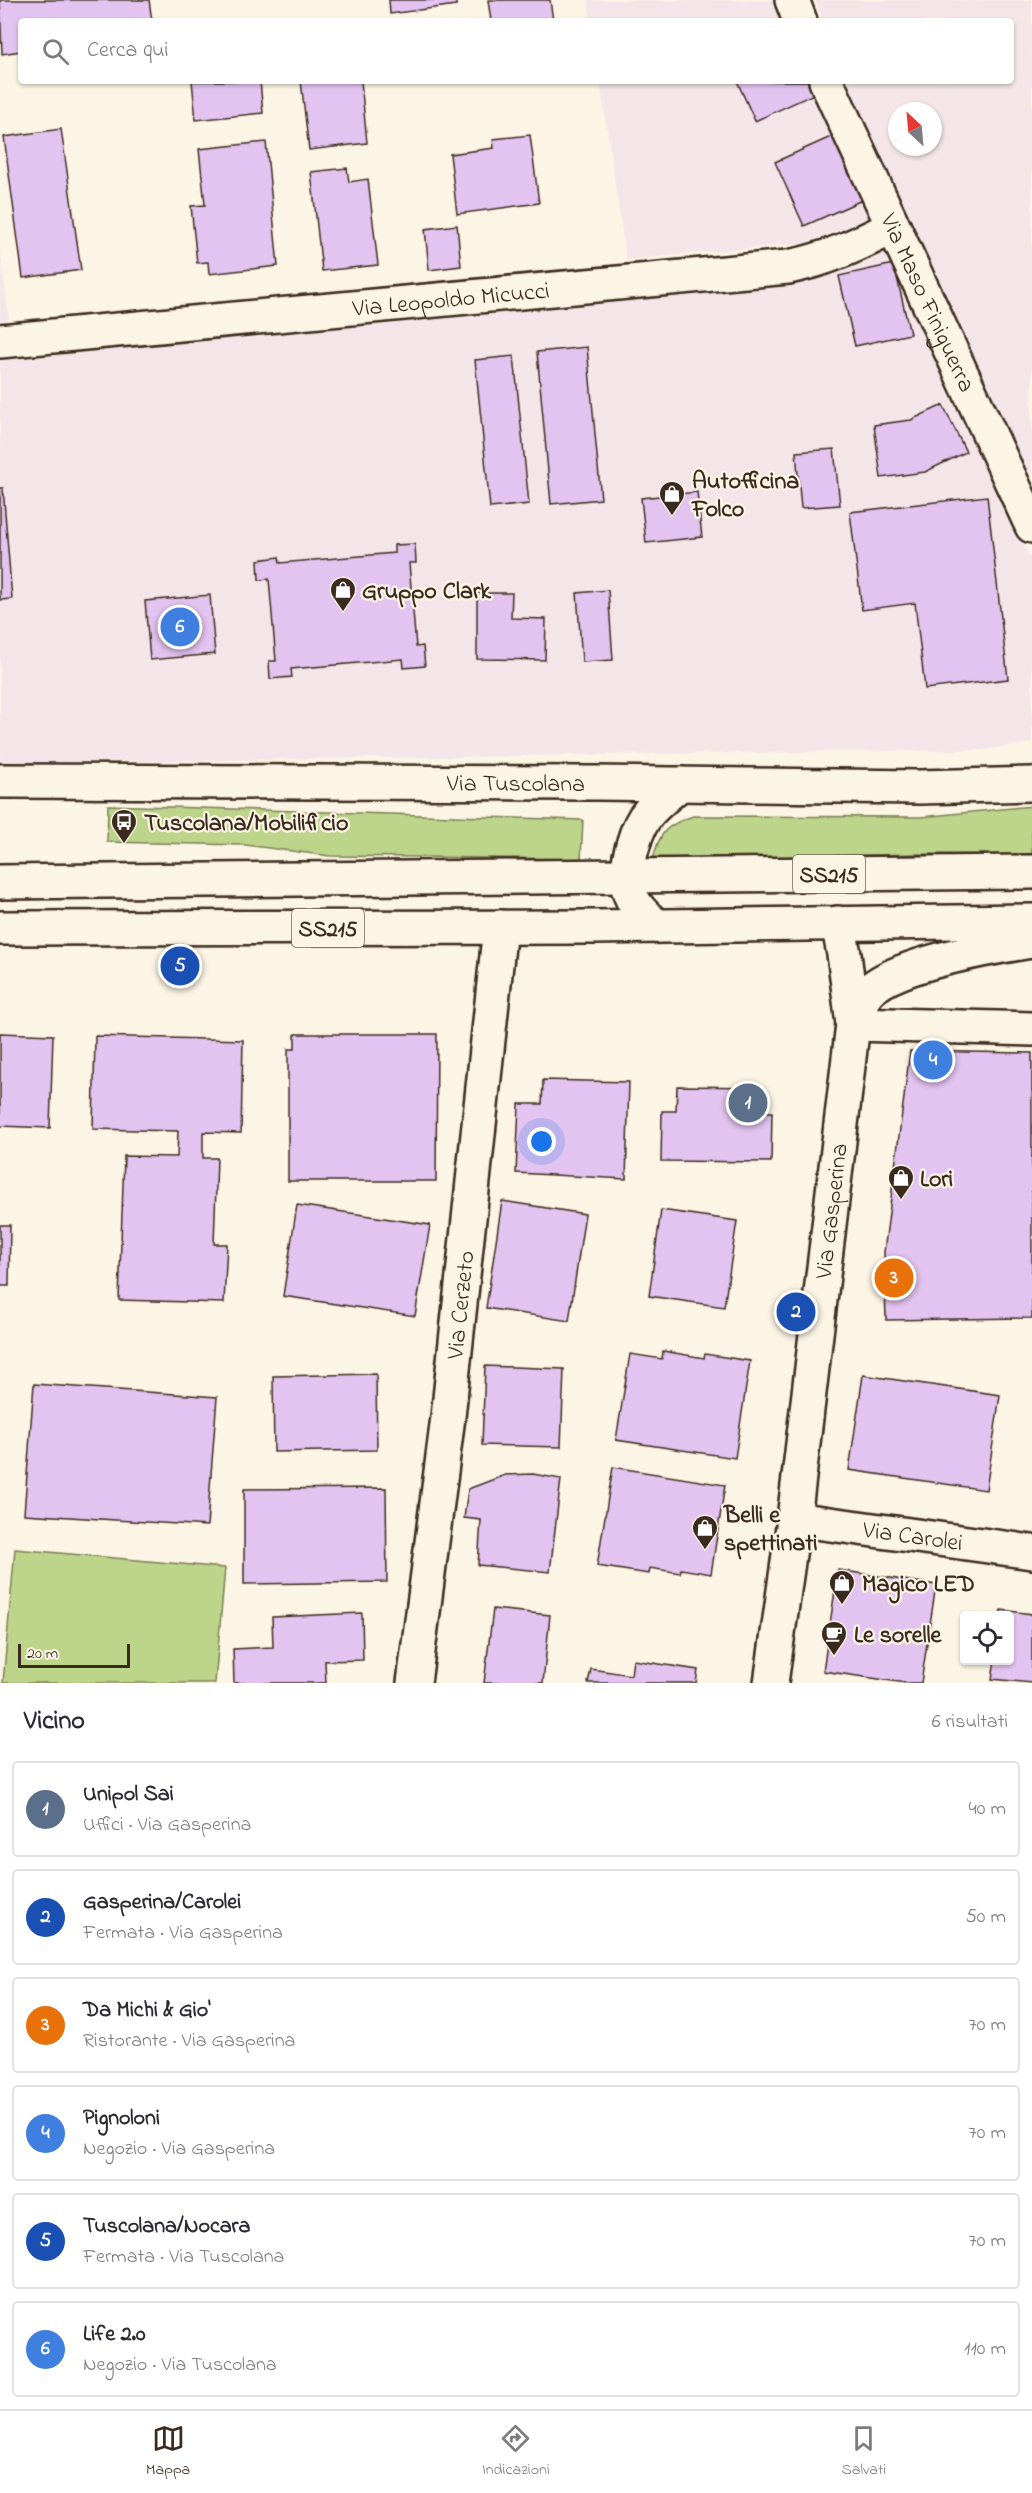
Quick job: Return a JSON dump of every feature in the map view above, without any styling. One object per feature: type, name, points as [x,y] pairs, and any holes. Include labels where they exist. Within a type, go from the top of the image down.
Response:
[{"type":"street","points":[[792,0],[799,18]]},
{"type":"street","name":"Via Maso Finiguerra","points":[[827,84],[1032,526]]},
{"type":"street","name":"Via Leopoldo Micucci","points":[[0,341],[788,267],[837,254],[893,227]]},
{"type":"street","name":"Via Tuscolana","points":[[0,781],[919,787],[1032,784]]},
{"type":"street","points":[[657,926],[634,905],[626,875],[636,835],[647,814],[680,784]]},
{"type":"street","name":"SS215","points":[[0,882],[1032,872]]},
{"type":"street","name":"SS215","points":[[0,928],[657,926],[1032,921]]},
{"type":"street","points":[[838,923],[853,1024]]},
{"type":"street","name":"Via Cerzeto","points":[[414,1683],[448,1417],[500,927]]},
{"type":"street","points":[[853,1024],[864,998],[877,984],[893,975],[954,957],[1032,941]]},
{"type":"street","points":[[954,957],[1032,957]]},
{"type":"street","points":[[853,1024],[1032,1029]]},
{"type":"street","name":"Via Gasperina","points":[[771,1683],[794,1519],[853,1024]]},
{"type":"street","name":"Via Carolei","points":[[794,1519],[1032,1552]]},
{"type":"shaded area","points":[[588,0],[774,0],[783,18],[591,18]]},
{"type":"shaded area","points":[[815,0],[1032,0],[1032,486],[864,129],[847,84],[1014,84],[1014,18],[822,18]]},
{"type":"shaded area","points":[[600,84],[812,84],[874,217],[806,243],[626,260]]},
{"type":"shaded area","points":[[0,248],[9,319],[0,320]]},
{"type":"shaded area","points":[[885,252],[1032,562],[1032,743],[982,750],[0,763],[0,361],[810,278]]},
{"type":"green space","points":[[108,805],[583,820],[581,859],[330,856],[245,845],[107,842]]},
{"type":"green space","points":[[1032,806],[1032,855],[916,854],[653,860],[658,843],[665,831],[670,826],[693,816],[921,817]]},
{"type":"green space","points":[[15,1549],[225,1568],[215,1683],[3,1683]]},
{"type":"building","points":[[0,0],[149,0],[152,18],[18,18],[18,51],[2,54]]},
{"type":"building","points":[[389,0],[456,0],[456,5],[390,14]]},
{"type":"building","points":[[488,0],[550,0],[553,18],[491,18]]},
{"type":"building","points":[[192,84],[260,84],[263,113],[196,120]]},
{"type":"building","points":[[301,84],[361,84],[367,143],[309,150]]},
{"type":"building","points":[[738,84],[809,84],[814,94],[755,121]]},
{"type":"building","points":[[61,129],[81,270],[23,278],[4,137]]},
{"type":"building","points":[[530,135],[539,203],[457,214],[450,154],[494,148],[493,139]]},
{"type":"building","points":[[833,136],[862,200],[804,226],[775,162]]},
{"type":"building","points":[[266,142],[278,266],[209,274],[208,262],[197,263],[191,206],[205,205],[199,149]]},
{"type":"building","points":[[347,168],[349,182],[368,179],[378,265],[322,271],[311,172]]},
{"type":"building","points":[[457,225],[461,266],[429,270],[425,229]]},
{"type":"building","points":[[894,264],[910,334],[855,346],[839,276]]},
{"type":"building","points":[[587,347],[601,499],[551,504],[537,352]]},
{"type":"building","points":[[514,356],[529,504],[490,508],[475,360]]},
{"type":"building","points":[[943,405],[966,452],[925,472],[881,478],[874,425],[911,420]]},
{"type":"building","points":[[834,449],[840,505],[801,508],[796,452]]},
{"type":"building","points":[[0,488],[3,488],[12,599],[0,600]]},
{"type":"building","name":"Autofficina Folco","points":[[697,492],[702,537],[646,543],[641,498]]},
{"type":"building","points":[[987,496],[1008,679],[925,689],[915,603],[862,610],[850,512]]},
{"type":"building","name":"Gruppo Clark","points":[[415,544],[416,563],[409,563],[416,647],[423,646],[425,666],[404,668],[403,659],[291,669],[292,677],[270,679],[269,661],[276,661],[269,579],[259,580],[258,560],[279,557],[280,563],[394,553],[394,545]]},
{"type":"building","points":[[608,590],[613,660],[582,662],[577,593]]},
{"type":"building","points":[[477,593],[512,593],[511,618],[546,619],[545,660],[477,659]]},
{"type":"building","points":[[210,595],[215,654],[150,660],[145,601]]},
{"type":"building","points":[[0,1033],[53,1035],[50,1128],[0,1126]]},
{"type":"building","points":[[295,1034],[437,1034],[436,1181],[288,1181],[288,1049],[295,1049]]},
{"type":"building","points":[[95,1036],[243,1040],[241,1133],[203,1132],[203,1158],[217,1158],[214,1244],[227,1244],[224,1303],[119,1300],[124,1156],[177,1157],[178,1131],[93,1129]]},
{"type":"building","points":[[910,1051],[1032,1053],[1032,1318],[886,1320],[884,1252]]},
{"type":"building","points":[[543,1080],[629,1082],[626,1179],[516,1173],[519,1104],[542,1104]]},
{"type":"building","points":[[677,1086],[758,1087],[757,1112],[772,1112],[771,1162],[661,1161],[662,1111],[676,1111]]},
{"type":"building","points":[[502,1201],[585,1214],[569,1321],[486,1308]]},
{"type":"building","points":[[297,1205],[430,1225],[415,1316],[283,1296]]},
{"type":"building","points":[[661,1210],[737,1221],[724,1307],[649,1296]]},
{"type":"building","points":[[0,1225],[10,1225],[9,1286],[0,1286]]},
{"type":"building","points":[[663,1351],[704,1358],[705,1354],[750,1361],[735,1458],[616,1440],[630,1354],[662,1359]]},
{"type":"building","points":[[485,1366],[564,1369],[561,1447],[482,1445]]},
{"type":"building","points":[[376,1374],[377,1450],[274,1452],[273,1376]]},
{"type":"building","points":[[863,1375],[1000,1395],[986,1490],[849,1470]]},
{"type":"building","points":[[34,1384],[217,1397],[207,1526],[24,1514]]},
{"type":"building","points":[[613,1467],[725,1485],[711,1574],[681,1569],[680,1573],[650,1568],[649,1574],[597,1566]]},
{"type":"building","points":[[533,1474],[561,1479],[550,1572],[478,1565],[481,1520],[464,1518],[468,1489],[505,1475]]},
{"type":"building","points":[[386,1488],[387,1582],[244,1584],[244,1489]]},
{"type":"building","points":[[838,1570],[936,1585],[921,1683],[906,1683],[823,1671]]},
{"type":"building","points":[[493,1609],[550,1615],[543,1683],[484,1683]]},
{"type":"building","points":[[1014,1612],[1032,1614],[1032,1683],[992,1679],[994,1665],[1014,1665]]},
{"type":"building","points":[[362,1613],[363,1660],[325,1661],[326,1683],[234,1683],[233,1649],[273,1647],[272,1617]]},
{"type":"building","points":[[633,1660],[698,1670],[696,1683],[588,1683],[591,1669],[631,1675]]},
{"type":"place","name":"Autofficina Folco","points":[[672,517]]},
{"type":"place","name":"Gruppo Clark","points":[[343,613]]},
{"type":"place","name":"Life 2.0","points":[[180,627]]},
{"type":"place","name":"Tuscolana/Mobilificio","points":[[124,845]]},
{"type":"place","name":"Tuscolana/Nocara","points":[[180,966]]},
{"type":"place","name":"Pignoloni","points":[[933,1060]]},
{"type":"place","name":"Unipol Sai","points":[[748,1103]]},
{"type":"place","name":"Lori","points":[[901,1201]]},
{"type":"place","name":"Da Michi & Gio'","points":[[894,1278]]},
{"type":"place","name":"Gasperina/Carolei","points":[[796,1312]]},
{"type":"place","name":"Belli e spettinati","points":[[705,1551]]},
{"type":"place","name":"Magico LED","points":[[842,1606]]},
{"type":"place","name":"Le sorelle","points":[[834,1657]]}]
